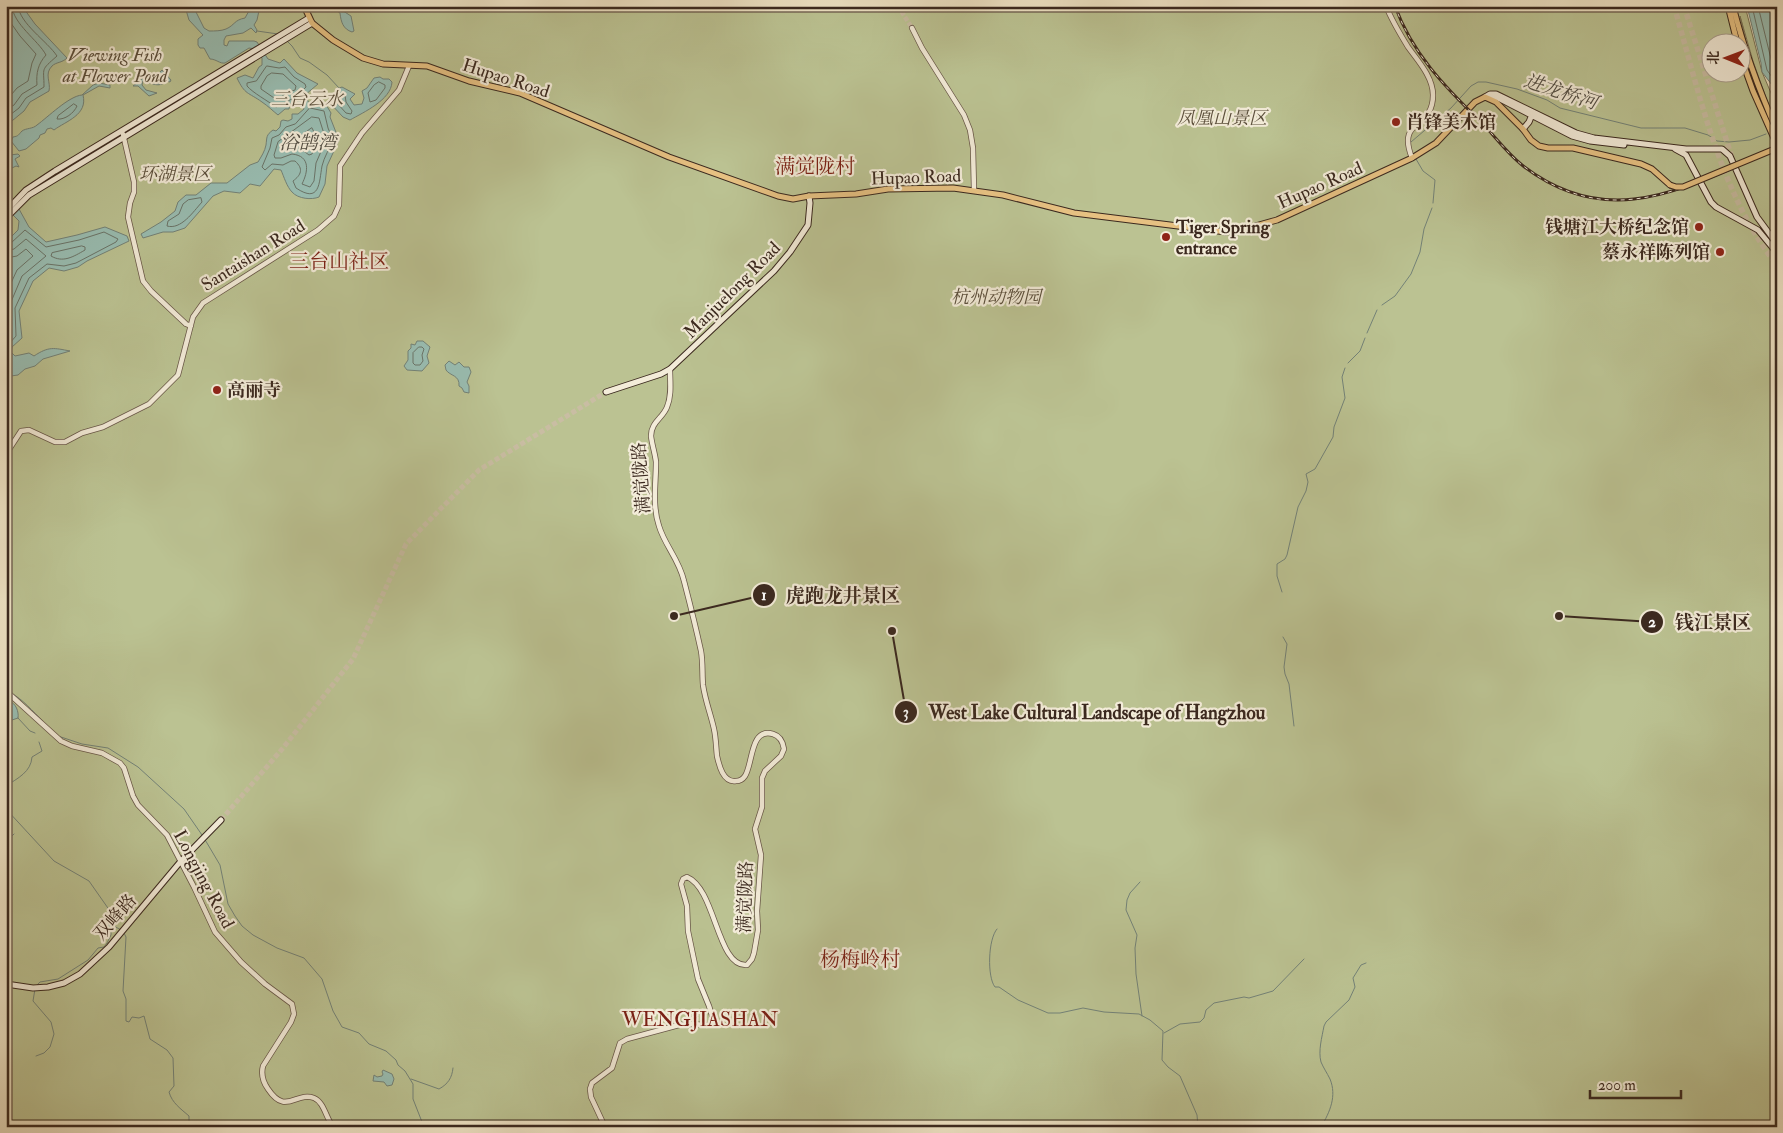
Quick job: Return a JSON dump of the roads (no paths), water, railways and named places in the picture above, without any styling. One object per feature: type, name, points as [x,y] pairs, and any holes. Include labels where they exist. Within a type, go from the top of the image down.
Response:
[{"type":"main road","points":[[6,211],[26,190],[123,134],[311,20],[304,6]]},
{"type":"main road","points":[[1728,6],[1734,32]]},
{"type":"main road","points":[[1733,6],[1758,89],[1777,131]]},
{"type":"main road","name":"Hupao Road","points":[[311,20],[333,40],[363,58],[384,64],[426,66],[469,81],[520,93],[669,157],[778,196],[793,199],[808,196],[856,194],[908,188],[974,190],[1003,195],[1074,213],[1226,232],[1277,220],[1412,158],[1436,143],[1475,102],[1485,97]]},
{"type":"main road","points":[[1485,97],[1496,102],[1523,129],[1530,140],[1539,146],[1573,148],[1641,164],[1652,169],[1670,185],[1683,187],[1777,147],[1750,82]]},
{"type":"main road","points":[[1485,97],[1498,98],[1576,133],[1594,138],[1686,149],[1722,149],[1730,156],[1757,217],[1777,244]]},
{"type":"main road","points":[[1523,129],[1533,114]]},
{"type":"main road","points":[[1533,114],[1537,118],[1572,136],[1590,141],[1676,149],[1683,152],[1711,202],[1716,207],[1758,230],[1777,253]]},
{"type":"main road","points":[[1523,129],[1537,118]]},
{"type":"main road","points":[[6,218],[29,195],[123,134]]},
{"type":"main road","name":"Manjuelong Road","points":[[670,369],[774,271],[787,256],[808,225],[810,204],[808,196]]},
{"type":"main road","points":[[606,392],[661,374],[670,369]]},
{"type":"main road","name":"双峰路","points":[[6,984],[36,988],[64,984],[75,977],[108,947],[180,861],[221,820]]},
{"type":"street","points":[[1386,6],[1393,21],[1430,81],[1433,94],[1430,110],[1426,118],[1409,132],[1407,138],[1412,158]]},
{"type":"street","points":[[912,28],[922,48],[964,115],[970,130],[973,148],[974,190]]},
{"type":"street","name":"Santaishan Road","points":[[6,454],[21,431],[29,430],[55,442],[65,442],[149,404],[178,375],[191,326],[197,310],[203,303],[318,230],[334,216],[339,205],[340,166],[363,131],[399,90],[409,66]]},
{"type":"street","points":[[123,134],[134,182],[134,192],[128,217],[143,281],[186,324],[191,326]]},
{"type":"street","name":"满觉陇路","points":[[605,1127],[591,1097],[590,1089],[592,1083],[612,1068],[620,1043],[627,1039],[679,1025],[710,1026],[714,1022],[698,979],[688,931],[687,906],[681,884],[683,879],[692,879],[703,892],[734,962],[740,966],[747,965],[752,959],[758,930],[757,911],[761,855],[754,829],[762,807],[762,778],[765,771],[781,756],[784,749],[778,737],[774,734],[765,734],[760,736],[754,744],[748,768],[742,779],[736,781],[728,780],[720,766],[715,731],[703,684],[700,649],[684,578],[678,562],[659,527],[656,511],[654,494],[656,460],[651,432],[654,424],[668,406],[670,397],[670,369]]},
{"type":"street","name":"Longjing Road","points":[[6,691],[61,741],[72,746],[102,753],[120,763],[138,805],[167,835],[215,932],[225,946],[265,984],[292,1004],[294,1014],[291,1022],[263,1066],[262,1072],[265,1084],[273,1096],[281,1101],[308,1097],[315,1098],[321,1104],[333,1127]]},
{"type":"water","points":[[6,6],[22,6],[35,24],[67,58],[54,65],[48,72],[49,91],[30,102],[24,111],[6,128]]},
{"type":"water","name":"浴鹄湾","points":[[181,6],[193,6],[204,28],[209,31],[220,31],[245,18],[250,6],[260,6],[254,25],[257,30],[256,33],[251,28],[243,33],[226,36],[224,45],[227,46],[229,41],[257,42],[268,59],[280,63],[284,59],[297,73],[318,84],[305,95],[309,103],[315,103],[317,106],[325,103],[331,113],[330,117],[339,140],[327,166],[325,184],[319,197],[305,198],[298,196],[292,192],[281,170],[274,169],[260,186],[250,184],[240,193],[224,191],[213,196],[185,228],[143,238],[141,234],[175,211],[178,202],[186,195],[196,195],[211,183],[227,183],[250,165],[258,162],[265,149],[269,133],[273,130],[276,131],[280,127],[281,121],[292,119],[292,114],[298,114],[304,109],[301,103],[296,102],[290,104],[289,109],[285,109],[278,115],[247,93],[237,78],[245,75],[253,78],[262,65],[262,58],[255,49],[249,48],[225,63],[210,59],[204,48],[200,48],[198,45],[198,39],[203,35],[189,20],[186,10]]},
{"type":"water","points":[[1747,6],[1777,6],[1777,98],[1772,85],[1762,72]]},
{"type":"water","points":[[340,9],[351,16],[354,31],[349,31],[343,25],[340,13],[337,11]]},
{"type":"water","points":[[162,70],[171,80],[170,82],[166,81],[164,83],[159,73]]},
{"type":"water","points":[[143,78],[152,82],[164,83],[157,85],[143,81],[142,85],[146,90],[157,93],[149,96],[138,86],[133,86]]},
{"type":"water","points":[[374,78],[389,79],[392,82],[387,94],[376,105],[350,120],[343,117],[330,103],[337,89],[342,87],[355,94],[350,99],[354,105],[362,104],[364,98],[362,91],[367,88]]},
{"type":"water","points":[[99,83],[110,85],[110,88],[99,86],[83,95],[84,102],[82,108],[75,117],[54,130],[51,128],[47,129],[45,133],[40,135],[26,149],[19,151],[11,141],[13,137],[25,129],[32,128],[65,103],[82,95],[93,85]]},
{"type":"water","points":[[6,149],[10,155],[18,154],[20,156],[15,159],[19,167],[16,166],[8,170],[6,174]]},
{"type":"water","points":[[19,209],[29,227],[46,242],[105,227],[127,236],[129,241],[78,267],[64,271],[49,268],[33,281],[19,311],[22,338],[12,347],[11,352],[15,356],[29,353],[34,356],[52,349],[70,351],[43,359],[35,366],[25,369],[18,375],[11,376],[6,375],[6,242],[18,230],[19,221],[13,215]]},
{"type":"water","points":[[417,341],[423,341],[430,347],[427,356],[429,363],[422,371],[407,370],[404,366],[408,360],[408,351],[411,348],[411,344],[415,345]]},
{"type":"water","points":[[449,361],[455,365],[459,362],[464,367],[469,367],[471,372],[467,382],[469,393],[464,392],[459,386],[458,380],[446,370],[445,365]]},
{"type":"water","points":[[9,701],[16,708],[18,718],[12,720],[6,728],[6,702]]},
{"type":"water","points":[[110,910],[117,919],[114,926],[110,929],[101,922]]},
{"type":"water","points":[[383,1070],[392,1074],[394,1079],[392,1085],[387,1086],[384,1082],[373,1081],[374,1075],[377,1077],[382,1076]]},
{"type":"waterway","points":[[257,31],[278,34]]},
{"type":"waterway","points":[[287,41],[300,58],[327,75],[339,88]]},
{"type":"waterway","name":"进龙桥河","points":[[1411,142],[1451,108],[1471,86],[1478,82],[1517,89],[1547,100],[1560,108],[1641,128],[1685,128],[1708,135],[1717,141],[1729,142],[1750,140],[1766,134]]},
{"type":"waterway","points":[[1416,159],[1423,171],[1435,180],[1433,203]]},
{"type":"waterway","points":[[1382,305],[1395,296],[1411,274],[1420,252],[1424,229],[1432,208]]},
{"type":"waterway","points":[[1367,333],[1377,310]]},
{"type":"waterway","points":[[1348,363],[1360,351],[1365,338]]},
{"type":"waterway","points":[[1282,592],[1277,576],[1277,564],[1285,559],[1287,555],[1298,507],[1306,491],[1308,482],[1306,474],[1315,469],[1333,437],[1334,427],[1345,398],[1342,377],[1345,368]]},
{"type":"waterway","points":[[1283,637],[1287,644],[1284,667],[1289,684],[1294,726]]},
{"type":"waterway","points":[[11,693],[24,702],[43,721]]},
{"type":"waterway","points":[[18,718],[30,731],[35,733]]},
{"type":"waterway","points":[[58,736],[82,744],[108,748],[138,767],[184,809],[202,835]]},
{"type":"waterway","points":[[6,786],[23,774],[29,767],[32,757],[42,751],[39,742]]},
{"type":"waterway","points":[[6,809],[54,861],[89,881],[110,911]]},
{"type":"waterway","points":[[8,810],[7,819],[10,826]]},
{"type":"waterway","points":[[6,842],[14,834]]},
{"type":"waterway","points":[[204,838],[220,865],[228,904],[242,926],[253,935],[277,948],[304,958],[322,979],[333,1011],[342,1027],[359,1033],[369,1044],[386,1051],[405,1071],[413,1084],[413,1099],[424,1127]]},
{"type":"waterway","points":[[1140,882],[1130,893],[1126,910],[1137,935],[1135,948],[1136,974],[1142,1016]]},
{"type":"waterway","points":[[114,926],[121,930]]},
{"type":"waterway","points":[[37,985],[40,982],[58,979],[88,960],[98,948],[104,947],[107,943],[111,935],[111,927]]},
{"type":"waterway","points":[[997,929],[990,949],[991,975],[995,987],[999,987],[1018,1000],[1048,1013],[1060,1013],[1083,1008],[1104,1012],[1139,1014],[1163,1031],[1162,1060],[1180,1076],[1197,1115],[1198,1127]]},
{"type":"waterway","points":[[124,933],[126,937],[123,991],[126,999],[126,1021],[129,1022],[132,1017],[139,1018],[144,1016],[150,1039],[167,1050],[173,1058],[174,1086],[169,1092],[175,1103],[189,1116],[189,1121],[185,1127]]},
{"type":"waterway","points":[[1164,1033],[1180,1024],[1200,1022],[1204,1018],[1206,1010],[1214,1003],[1244,997],[1249,998],[1273,991],[1304,959]]},
{"type":"waterway","points":[[1321,1127],[1330,1110],[1333,1098],[1332,1085],[1320,1058],[1324,1026],[1349,1000],[1355,987],[1353,978],[1361,965],[1366,963]]},
{"type":"waterway","points":[[35,989],[33,1001],[51,1022],[54,1034],[50,1047],[44,1053],[36,1056]]},
{"type":"waterway","points":[[411,1079],[439,1089],[449,1080],[453,1068]]},
{"type":"tunnel","points":[[898,6],[912,28]]},
{"type":"tunnel","points":[[1674,6],[1703,107],[1726,175],[1740,207],[1757,237],[1777,265]]},
{"type":"tunnel","points":[[1684,6],[1732,158]]},
{"type":"tunnel","points":[[221,820],[283,748],[353,659],[406,544],[479,470],[606,392]]},
{"type":"railway","points":[[1395,6],[1402,23],[1420,54],[1442,82],[1516,160],[1555,186],[1587,197],[1618,200],[1649,197],[1680,189],[1777,149]]},
{"type":"place","name":"肖锋美术馆","points":[[1396,122]]},
{"type":"place","name":"钱塘江大桥纪念馆","points":[[1699,227]]},
{"type":"place","name":"Tiger Spring entrance","points":[[1166,237]]},
{"type":"place","name":"蔡永祥陈列馆","points":[[1720,252]]},
{"type":"place","name":"高丽寺","points":[[217,390]]},
{"type":"place","name":"虎跑龙井景区","points":[[674,616]]},
{"type":"place","name":"钱江景区","points":[[1559,616]]},
{"type":"place","name":"West Lake Cultural Landscape of Hangzhou","points":[[892,631]]},
{"type":"district","name":"满觉陇村","points":[[815,166]]},
{"type":"district","name":"三台山社区","points":[[339,261]]},
{"type":"district","name":"杨梅岭村","points":[[860,959]]},
{"type":"district","name":"WENGJIASHAN","points":[[700,1019]]},
{"type":"park label","name":"Viewing Fish at Flower Pond","points":[[115,65]]},
{"type":"park label","name":"三台云水","points":[[307,99]]},
{"type":"park label","name":"凤凰山景区","points":[[1222,118]]},
{"type":"park label","name":"环湖景区","points":[[175,174]]},
{"type":"park label","name":"杭州动物园","points":[[996,297]]}]
